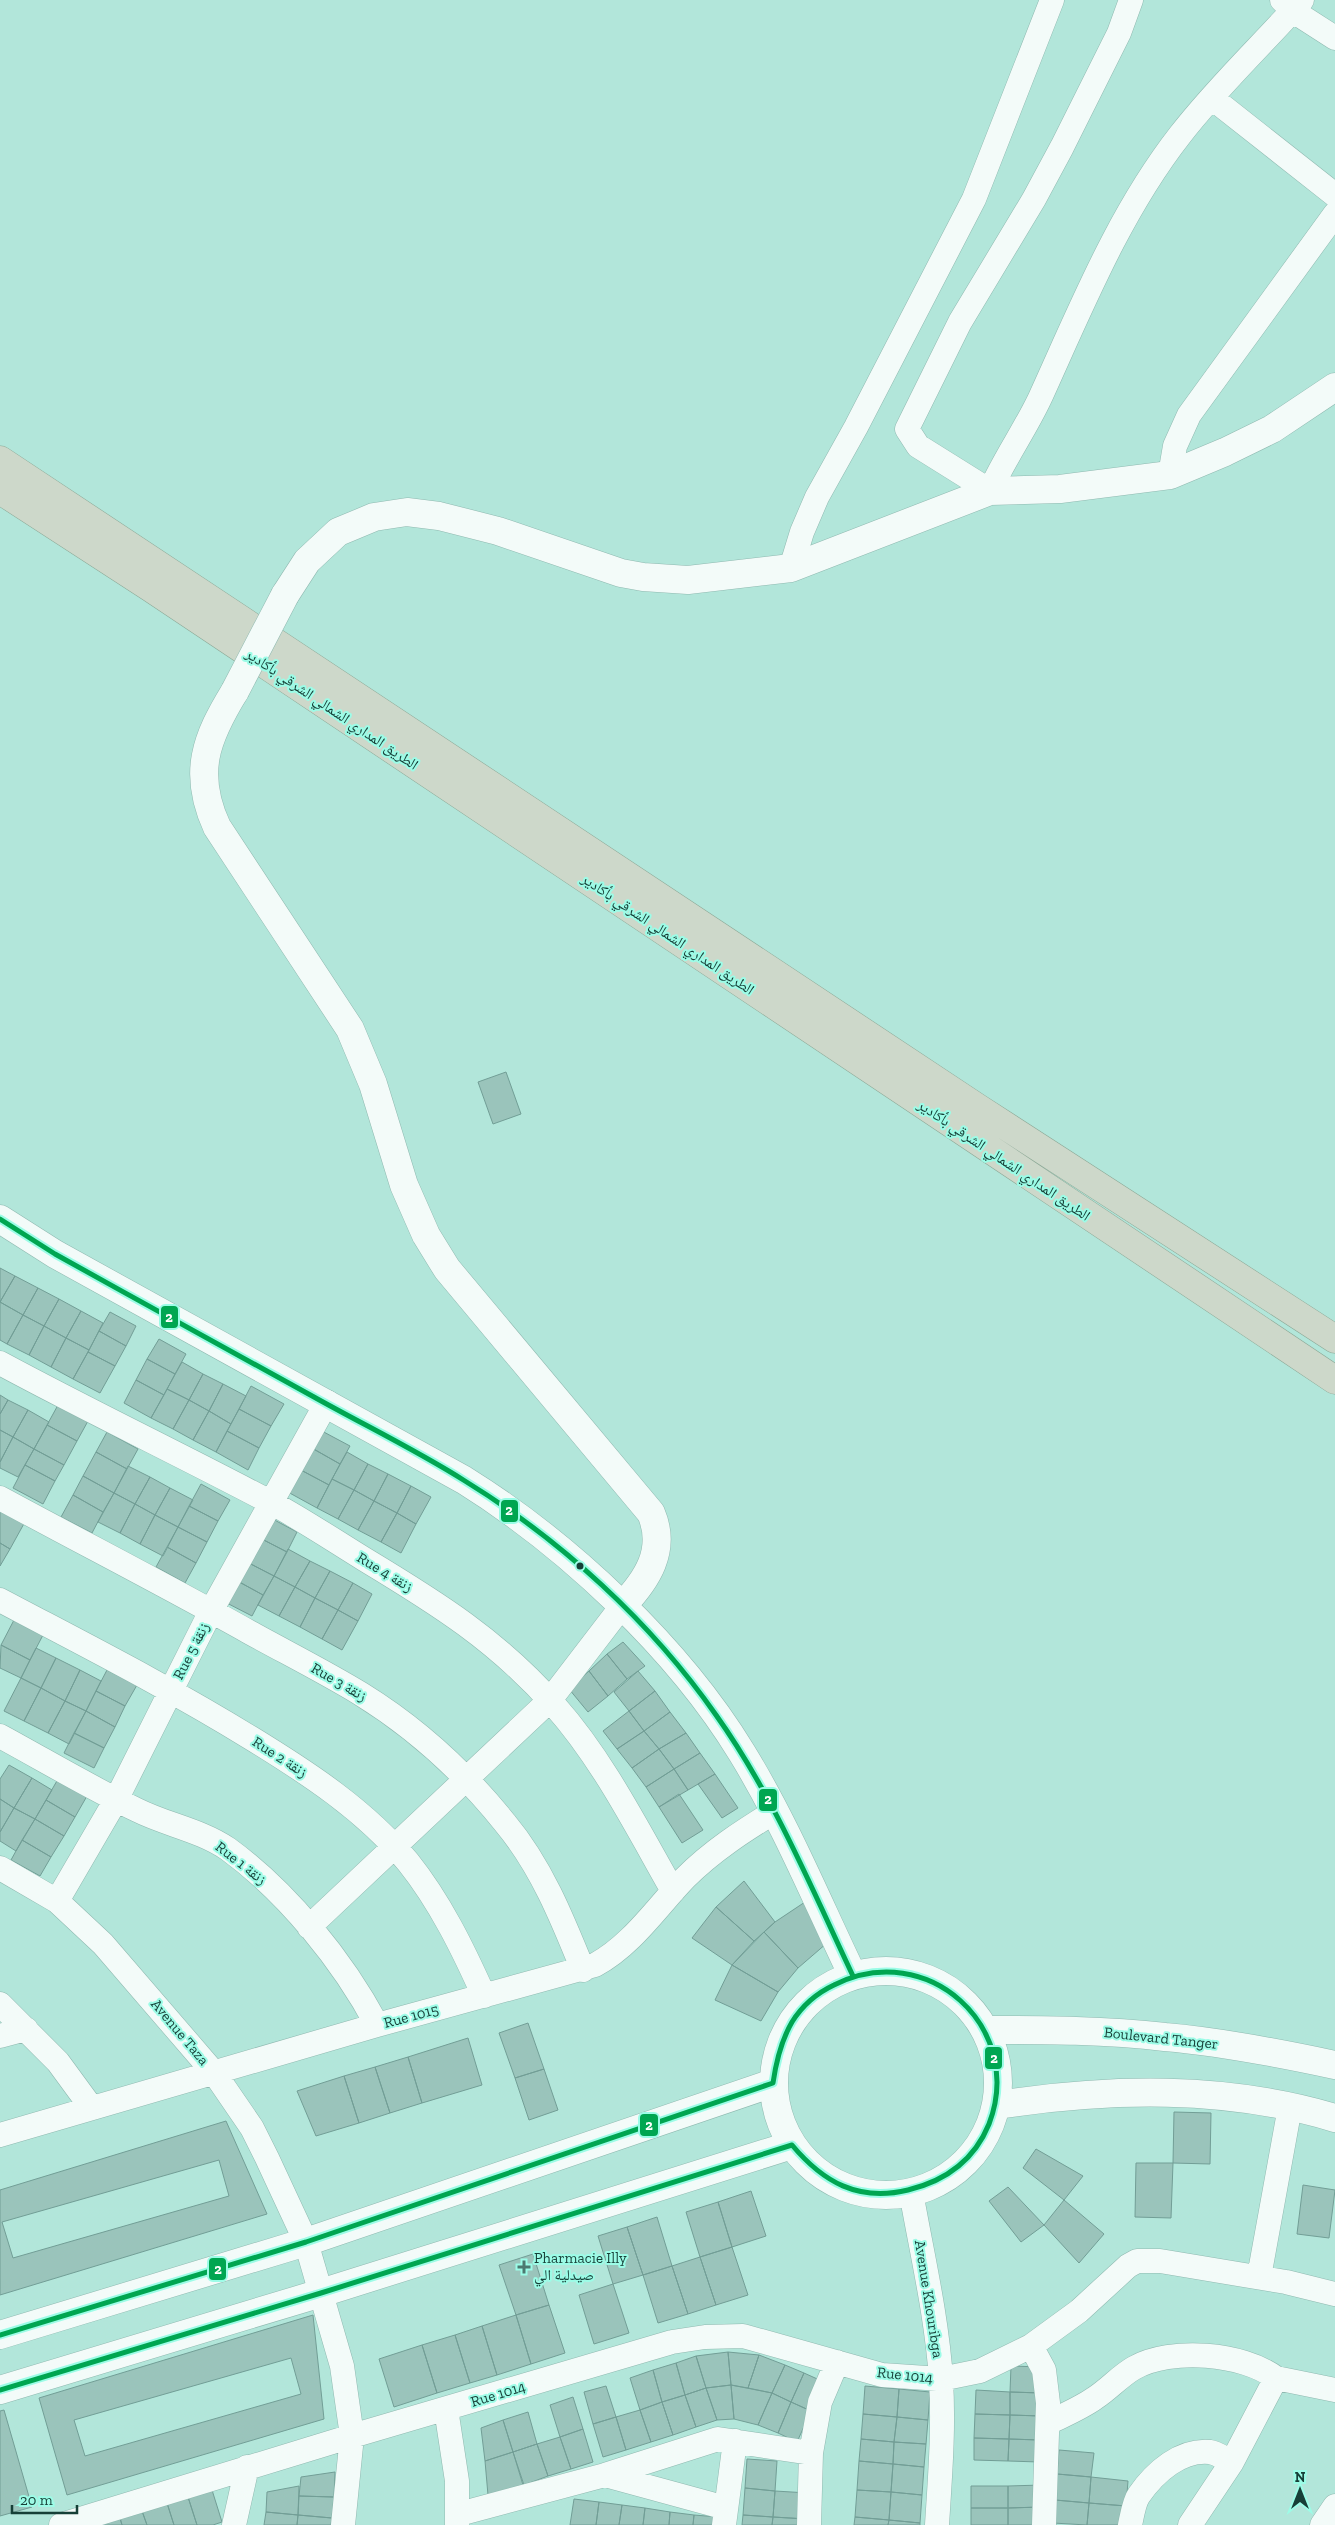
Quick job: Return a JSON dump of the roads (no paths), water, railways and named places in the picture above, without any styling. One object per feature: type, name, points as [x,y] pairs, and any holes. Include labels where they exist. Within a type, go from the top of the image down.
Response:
[{"type":"highway","name":"الطريق المداري الشمالي الشرقي بأكادير","points":[[0,460],[970,1103],[1335,1339]]},
{"type":"highway","name":"الطريق المداري الشمالي الشرقي بأكادير","points":[[0,490],[201,621],[1335,1380]]},
{"type":"street","points":[[791,568],[816,497],[860,418],[974,199],[1052,0]]},
{"type":"street","points":[[990,491],[918,446],[907,429],[960,322],[1034,199],[1066,138],[1119,33],[1131,0]]},
{"type":"street","points":[[990,491],[999,470],[1039,400],[1067,335],[1122,226],[1170,148],[1292,4],[1335,38]]},
{"type":"street","points":[[1212,98],[1335,195]]},
{"type":"street","points":[[1170,475],[1175,446],[1189,415],[1335,214]]},
{"type":"street","points":[[309,1927],[550,1700],[649,1573],[657,1551],[657,1532],[651,1514],[434,1251],[404,1185],[391,1149],[373,1084],[350,1029],[217,827],[211,814],[204,787],[205,755],[216,723],[235,691],[285,595],[307,561],[338,532],[374,517],[407,512],[439,516],[498,531],[621,573],[643,578],[688,580],[791,568],[990,491],[1060,488],[1170,475],[1225,452],[1272,429],[1335,387]]},
{"type":"street","points":[[0,1219],[55,1254],[327,1402],[491,1497],[555,1544],[622,1606],[697,1690],[720,1720],[742,1752],[774,1812],[853,1976]]},
{"type":"street","name":"Rue 4 زنقة","points":[[0,1363],[103,1418],[272,1503],[442,1606],[502,1652],[550,1700],[599,1765],[673,1891]]},
{"type":"street","name":"Rue 5 زنقة","points":[[57,1901],[117,1798],[212,1611],[327,1402]]},
{"type":"street","name":"Rue 3 زنقة","points":[[0,1498],[212,1611],[361,1694],[424,1740],[466,1780],[506,1824],[529,1856],[561,1916],[583,1970]]},
{"type":"street","name":"Rue 2 زنقة","points":[[0,1600],[171,1690],[276,1753],[322,1784],[367,1819],[394,1846],[425,1884],[441,1909],[484,1996]]},
{"type":"street","name":"Rue 1 زنقة","points":[[0,1736],[139,1811],[191,1829],[227,1849],[273,1889],[309,1927],[344,1971],[377,2025]]},
{"type":"street","name":"Rue 1015","points":[[0,2135],[91,2107],[215,2074],[377,2025],[583,1970],[607,1958],[617,1950],[673,1891],[719,1848],[774,1812]]},
{"type":"street","name":"Avenue Taza","points":[[0,1868],[57,1901],[104,1944],[215,2074],[252,2128],[306,2242],[342,2366],[352,2436],[343,2525]]},
{"type":"street","points":[[878,1971],[904,1972],[929,1979],[952,1992],[965,2003],[986,2030],[995,2054],[999,2079],[997,2105],[989,2129],[970,2158],[958,2170],[936,2184],[911,2192],[877,2195],[844,2187],[814,2170],[792,2145],[781,2126],[775,2105],[773,2083],[776,2055],[787,2028],[804,2005],[826,1987],[853,1976],[878,1971]]},
{"type":"street","points":[[0,2004],[58,2062],[91,2107]]},
{"type":"street","points":[[0,2036],[26,2029]]},
{"type":"street","name":"Boulevard Tanger","points":[[986,2030],[1076,2030],[1165,2036],[1254,2048],[1335,2065]]},
{"type":"street","points":[[0,2335],[306,2242],[773,2083]]},
{"type":"street","points":[[997,2105],[1062,2095],[1127,2091],[1192,2093],[1257,2100],[1335,2118]]},
{"type":"street","points":[[1259,2277],[1290,2107]]},
{"type":"street","points":[[0,2390],[321,2293],[792,2145]]},
{"type":"street","name":"Avenue Khouribga","points":[[911,2192],[929,2294],[941,2379],[943,2433],[937,2525]]},
{"type":"street","name":"Rue 1014","points":[[61,2525],[247,2467],[672,2342],[706,2337],[743,2336],[882,2375],[941,2379],[980,2371],[1031,2346],[1078,2311],[1128,2266],[1137,2261],[1160,2261],[1259,2277],[1335,2294]]},
{"type":"street","points":[[1031,2346],[1044,2370],[1048,2424],[1044,2525]]},
{"type":"street","points":[[1048,2424],[1095,2399],[1135,2367],[1180,2354],[1221,2357],[1264,2369],[1276,2378],[1335,2390]]},
{"type":"street","points":[[809,2525],[811,2454],[820,2402],[837,2362]]},
{"type":"street","points":[[1190,2525],[1232,2462],[1276,2378]]},
{"type":"street","points":[[446,2409],[457,2481],[458,2519],[718,2439],[811,2454]]},
{"type":"street","points":[[605,2474],[725,2517],[734,2441]]},
{"type":"street","points":[[1130,2525],[1138,2496],[1164,2469],[1178,2458],[1193,2452],[1212,2452],[1232,2462]]},
{"type":"street","points":[[234,2525],[247,2467]]},
{"type":"street","points":[[1322,2525],[1335,2506]]},
{"type":"place","name":"Pharmacie Illy صيدلية الي","points":[[524,2267]]}]
